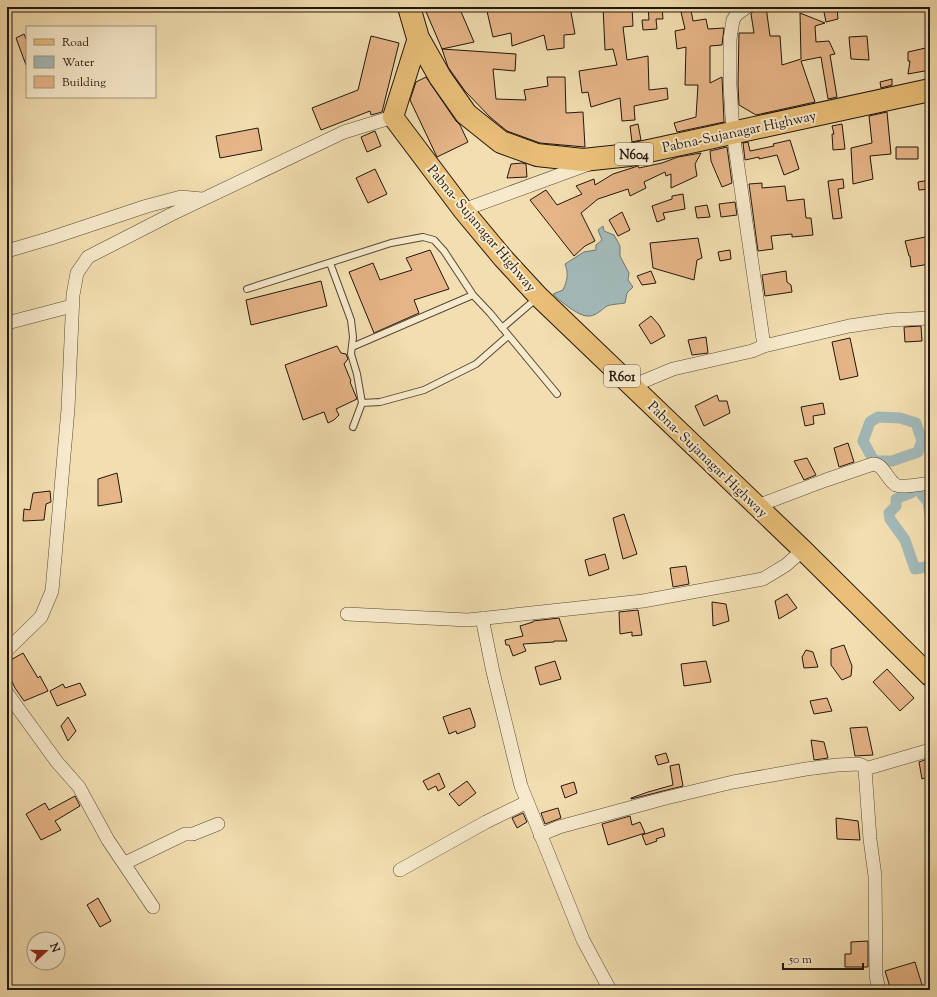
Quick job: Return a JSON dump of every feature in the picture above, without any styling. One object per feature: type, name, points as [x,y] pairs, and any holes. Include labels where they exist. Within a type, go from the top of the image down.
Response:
[{"type":"highway","name":"Pabna-Sujanagar Highway","points":[[409,7],[418,38],[440,77],[466,114],[501,142],[537,155],[583,160],[630,155],[930,90]]},
{"type":"main road","points":[[393,116],[418,38]]},
{"type":"main road","name":"Pabna- Sujanagar Highway","points":[[393,116],[463,210],[503,258],[538,296],[803,550],[930,676]]},
{"type":"street","points":[[747,7],[737,14],[733,20],[730,39],[730,85],[733,132],[764,346]]},
{"type":"street","points":[[7,650],[41,617],[52,591],[68,409],[72,306],[77,273],[88,257],[204,199],[344,132],[393,116]]},
{"type":"street","points":[[463,210],[606,158]]},
{"type":"street","points":[[7,251],[154,204],[181,197],[204,199]]},
{"type":"street","points":[[7,323],[72,306]]},
{"type":"street","points":[[632,386],[673,369],[752,351],[764,346],[849,326],[890,320],[930,318]]},
{"type":"street","points":[[757,506],[873,464],[880,466],[895,485],[901,486],[930,483]]},
{"type":"street","points":[[347,614],[468,620],[643,600],[763,579],[786,565],[803,550]]},
{"type":"street","points":[[482,618],[493,672],[521,786],[583,940],[610,990]]},
{"type":"street","points":[[7,693],[57,762],[80,787],[108,840],[125,863],[153,907]]},
{"type":"street","points":[[865,769],[930,750]]},
{"type":"street","points":[[540,835],[559,827],[733,782],[806,769],[858,764],[862,765],[865,769],[870,839],[875,876],[876,976],[879,990]]},
{"type":"street","points":[[400,870],[486,822],[527,802]]},
{"type":"street","points":[[125,863],[185,834],[193,834],[218,824]]},
{"type":"lane","points":[[247,289],[391,243],[423,237],[434,240],[444,251],[473,295],[490,313],[557,394]]},
{"type":"lane","points":[[330,263],[351,320],[353,337],[351,354],[357,374],[362,403],[353,427]]},
{"type":"lane","points":[[352,347],[473,295]]},
{"type":"lane","points":[[502,328],[538,296]]},
{"type":"lane","points":[[362,403],[380,402],[424,390],[476,364],[508,336]]},
{"type":"water","points":[[603,226],[604,231],[614,235],[620,246],[620,256],[629,273],[628,280],[633,287],[627,293],[625,303],[607,306],[598,313],[587,316],[569,307],[553,294],[563,290],[567,274],[565,264],[584,252],[596,250],[596,245],[602,240],[598,230]]},
{"type":"building","points":[[424,7],[459,7],[474,42],[442,49]]},
{"type":"building","points":[[486,7],[570,7],[575,34],[564,35],[564,48],[547,50],[544,35],[512,46],[511,33],[493,37]]},
{"type":"building","points":[[603,7],[632,7],[633,26],[623,27],[627,60],[648,56],[649,90],[667,88],[668,99],[634,106],[635,120],[622,121],[620,98],[591,107],[588,92],[582,93],[579,71],[617,65],[613,49],[605,50]]},
{"type":"building","points":[[648,7],[662,7],[663,19],[656,19],[657,29],[643,30],[642,20],[649,20]]},
{"type":"building","points":[[766,7],[770,36],[780,36],[782,65],[801,59],[800,13],[825,23],[815,26],[816,42],[829,41],[835,54],[830,55],[837,97],[828,99],[821,57],[801,61],[815,102],[756,115],[739,105],[739,33],[754,33],[751,14],[754,10]]},
{"type":"building","points":[[823,7],[837,7],[838,19],[826,22]]},
{"type":"building","points":[[691,10],[693,21],[706,19],[708,29],[724,28],[722,45],[710,46],[710,83],[722,77],[724,122],[677,132],[674,123],[696,117],[698,85],[685,85],[686,47],[677,49],[675,31],[685,29],[681,12]]},
{"type":"building","points":[[24,34],[26,39],[26,65],[16,38]]},
{"type":"building","points":[[371,36],[399,43],[382,112],[371,115],[370,111],[321,130],[312,108],[358,90]]},
{"type":"building","points":[[867,36],[869,60],[851,59],[849,37]]},
{"type":"building","points":[[930,47],[930,70],[908,74],[910,61],[908,61],[908,52]]},
{"type":"building","points":[[442,49],[516,54],[515,71],[493,69],[496,99],[526,100],[524,90],[548,86],[547,77],[565,77],[566,113],[583,112],[585,147],[540,143],[507,131],[490,117],[465,91],[448,67]]},
{"type":"building","points":[[426,77],[460,125],[468,142],[437,157],[410,100],[416,82]]},
{"type":"building","points":[[892,79],[892,85],[881,88],[880,82]]},
{"type":"building","points":[[887,112],[891,154],[870,156],[873,179],[853,184],[851,148],[872,143],[869,116]]},
{"type":"building","points":[[638,124],[641,140],[632,142],[630,126]]},
{"type":"building","points":[[842,124],[845,149],[833,150],[832,134],[834,134],[832,126]]},
{"type":"building","points":[[258,128],[262,150],[220,158],[216,136]]},
{"type":"building","points":[[375,131],[381,146],[367,152],[361,137]]},
{"type":"building","points":[[790,140],[799,169],[784,175],[777,155],[745,160],[743,143],[748,142],[750,151],[774,146],[773,144]]},
{"type":"building","points":[[727,147],[732,183],[722,187],[711,161],[710,151]]},
{"type":"building","points":[[896,147],[918,147],[918,159],[896,159]]},
{"type":"building","points":[[701,153],[695,164],[697,176],[671,188],[671,174],[666,176],[665,172],[644,182],[646,188],[630,196],[628,189],[598,199],[581,213],[595,241],[585,246],[574,256],[530,200],[546,190],[557,205],[582,194],[576,186],[594,179],[595,185],[613,174],[638,166],[639,168],[662,163],[678,157]]},
{"type":"building","points":[[511,164],[526,164],[527,177],[507,178]]},
{"type":"building","points":[[375,169],[387,194],[368,203],[356,178]]},
{"type":"building","points":[[843,179],[844,188],[838,189],[842,218],[833,219],[828,181]]},
{"type":"building","points":[[930,180],[930,189],[919,190],[918,182]]},
{"type":"building","points":[[762,183],[762,188],[785,186],[787,201],[804,199],[806,218],[811,218],[813,235],[792,237],[792,234],[771,236],[773,249],[758,251],[749,184]]},
{"type":"building","points":[[683,194],[685,209],[663,213],[665,219],[657,222],[652,206],[672,199],[672,196]]},
{"type":"building","points":[[735,202],[737,215],[721,217],[719,204]]},
{"type":"building","points":[[707,205],[710,217],[697,218],[695,207]]},
{"type":"building","points":[[622,212],[630,230],[618,236],[609,220]]},
{"type":"building","points":[[930,236],[930,264],[911,267],[910,256],[905,241]]},
{"type":"building","points":[[698,238],[702,258],[697,260],[694,280],[653,268],[650,243]]},
{"type":"building","points":[[430,250],[449,289],[414,300],[419,313],[374,333],[349,272],[373,263],[380,280],[412,270],[406,258]]},
{"type":"building","points":[[730,250],[731,259],[720,261],[718,252]]},
{"type":"building","points":[[651,271],[656,283],[642,285],[637,276]]},
{"type":"building","points":[[786,271],[787,282],[791,285],[792,292],[765,296],[762,275]]},
{"type":"building","points":[[321,281],[327,306],[251,325],[246,300]]},
{"type":"building","points":[[651,316],[659,325],[665,336],[651,344],[639,325]]},
{"type":"building","points":[[921,326],[922,341],[905,342],[904,327]]},
{"type":"building","points":[[706,337],[708,353],[692,355],[688,340]]},
{"type":"building","points":[[850,338],[858,376],[840,380],[832,342]]},
{"type":"building","points":[[337,346],[341,353],[346,354],[348,359],[344,364],[357,399],[336,409],[339,415],[328,423],[324,412],[303,420],[285,365]]},
{"type":"building","points":[[717,395],[719,401],[727,401],[730,413],[704,426],[695,406]]},
{"type":"building","points":[[823,403],[825,414],[813,416],[814,424],[805,426],[801,407]]},
{"type":"building","points":[[848,443],[854,462],[839,467],[834,448]]},
{"type":"building","points":[[807,458],[816,475],[804,480],[794,461]]},
{"type":"building","points":[[117,473],[122,502],[98,506],[98,479]]},
{"type":"building","points":[[50,491],[51,502],[46,504],[44,520],[23,521],[24,509],[30,510],[33,493]]},
{"type":"building","points":[[624,514],[637,554],[623,559],[613,518]]},
{"type":"building","points":[[605,554],[609,569],[589,576],[585,560]]},
{"type":"building","points":[[686,566],[689,584],[673,587],[670,568]]},
{"type":"building","points":[[787,594],[797,608],[779,619],[775,601]]},
{"type":"building","points":[[712,602],[726,604],[729,621],[713,626]]},
{"type":"building","points":[[638,610],[642,635],[632,636],[632,632],[620,634],[619,612]]},
{"type":"building","points":[[559,618],[567,641],[523,644],[526,651],[513,656],[509,645],[506,645],[505,640],[523,636],[520,626],[533,621]]},
{"type":"building","points":[[844,645],[852,666],[851,676],[842,680],[831,665],[831,649]]},
{"type":"building","points":[[806,650],[813,652],[818,667],[804,668],[802,657]]},
{"type":"building","points":[[23,653],[38,678],[40,676],[48,691],[24,701],[15,688],[7,671],[7,662]]},
{"type":"building","points":[[555,661],[561,679],[540,685],[535,667]]},
{"type":"building","points":[[706,661],[711,682],[684,686],[681,664]]},
{"type":"building","points":[[887,669],[914,698],[900,711],[873,682]]},
{"type":"building","points":[[80,683],[86,695],[57,706],[50,691],[63,684],[65,688]]},
{"type":"building","points":[[827,698],[832,711],[814,714],[810,701]]},
{"type":"building","points":[[470,708],[475,727],[457,734],[456,731],[449,734],[443,717]]},
{"type":"building","points":[[68,717],[76,731],[68,741],[61,726]]},
{"type":"building","points":[[867,727],[873,755],[855,756],[850,728]]},
{"type":"building","points":[[811,740],[824,742],[828,758],[814,760]]},
{"type":"building","points":[[666,753],[669,762],[658,765],[655,756]]},
{"type":"building","points":[[930,758],[930,776],[922,779],[919,762]]},
{"type":"building","points":[[679,764],[683,786],[631,799],[648,792],[673,785],[670,766]]},
{"type":"building","points":[[439,773],[445,787],[438,791],[436,786],[428,790],[423,781]]},
{"type":"building","points":[[467,781],[476,793],[459,806],[449,794]]},
{"type":"building","points":[[574,782],[577,793],[565,798],[561,786]]},
{"type":"building","points":[[75,796],[80,806],[55,821],[61,830],[41,840],[26,814],[45,803],[49,810]]},
{"type":"building","points":[[558,808],[561,818],[545,824],[541,813]]},
{"type":"building","points":[[523,813],[527,822],[517,828],[512,818]]},
{"type":"building","points":[[630,816],[632,825],[640,822],[645,833],[608,845],[602,824]]},
{"type":"building","points":[[836,818],[858,821],[860,840],[837,839]]},
{"type":"building","points":[[663,828],[665,836],[646,845],[642,835]]},
{"type":"building","points":[[98,898],[111,921],[100,927],[87,905]]},
{"type":"building","points":[[868,941],[868,967],[845,967],[845,954],[851,954],[851,942]]},
{"type":"building","points":[[915,962],[923,988],[916,990],[891,990],[885,971]]},
{"type":"waterway","points":[[878,417],[900,418],[916,423],[922,441],[918,452],[892,461],[874,461],[863,441],[870,422],[878,417]]},
{"type":"waterway","points":[[930,516],[928,502],[916,487],[911,493],[896,499],[896,506],[889,513],[890,519],[905,540],[915,569],[930,566]]}]
